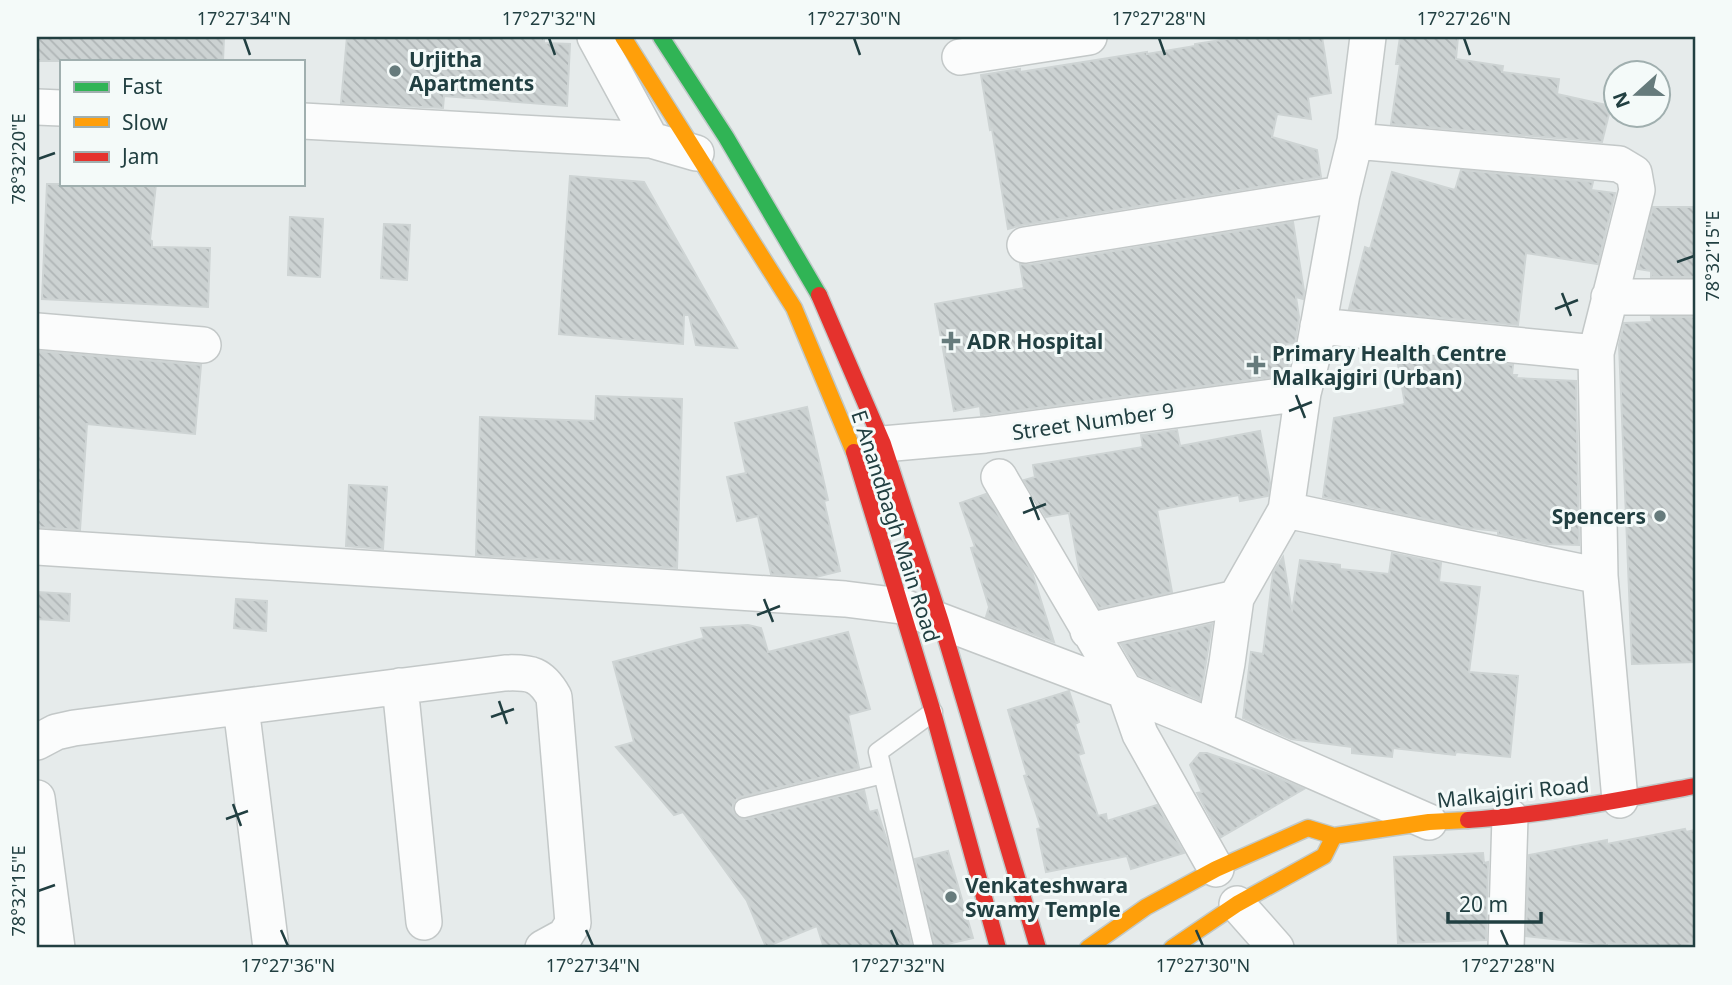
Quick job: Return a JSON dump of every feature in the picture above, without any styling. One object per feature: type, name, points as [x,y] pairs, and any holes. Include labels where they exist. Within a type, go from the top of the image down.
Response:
[{"type":"street","points":[[595,37],[651,140]]},
{"type":"street","name":"E Anandbagh Main Road","points":[[623,37],[794,307],[852,446],[933,712],[998,948]]},
{"type":"street","name":"E Anandbagh Main Road","points":[[662,37],[726,137],[819,295],[883,444],[941,622],[1038,948]]},
{"type":"street","points":[[960,57],[1089,37]]},
{"type":"street","points":[[1215,729],[1236,598],[1286,510],[1303,393],[1355,141],[1368,37]]},
{"type":"street","points":[[37,107],[60,108]]},
{"type":"street","points":[[304,121],[651,140],[696,153]]},
{"type":"street","points":[[1355,141],[1619,164],[1634,173],[1637,190],[1596,353],[1600,576],[1620,800]]},
{"type":"street","points":[[1025,245],[1342,194]]},
{"type":"street","points":[[1609,297],[1695,298]]},
{"type":"street","points":[[1318,326],[1596,353]]},
{"type":"street","points":[[37,331],[203,345]]},
{"type":"street","name":"Street Number 9","points":[[883,444],[985,435],[1303,393]]},
{"type":"street","points":[[999,477],[1125,691],[1140,734],[1216,869]]},
{"type":"street","points":[[1286,510],[1600,576]]},
{"type":"street","points":[[37,547],[817,598],[901,607],[1125,691],[1429,822]]},
{"type":"street","points":[[1088,631],[1236,598]]},
{"type":"street","points":[[37,743],[56,732],[74,728],[400,686],[519,673],[538,676],[547,684],[554,697],[573,923],[565,936],[543,948]]},
{"type":"street","points":[[400,686],[424,922]]},
{"type":"street","points":[[240,707],[271,948]]},
{"type":"street","name":"Malkajgiri Road","points":[[1088,948],[1146,907],[1216,869],[1308,828],[1334,836],[1429,822],[1510,817],[1695,786]]},
{"type":"street","points":[[37,798],[57,948]]},
{"type":"street","points":[[1506,948],[1510,817]]},
{"type":"street","points":[[1172,948],[1237,904],[1324,856],[1334,836]]},
{"type":"street","points":[[1237,904],[1276,948]]},
{"type":"lane","points":[[924,948],[878,752],[933,712]]},
{"type":"lane","points":[[744,808],[883,774]]},
{"type":"building","points":[[37,37],[224,37],[223,60],[37,61]]},
{"type":"building","points":[[347,37],[544,37],[544,43],[570,44],[567,106],[444,96],[443,108],[341,103]]},
{"type":"building","points":[[1240,37],[1322,37],[1331,93],[1308,97],[1311,119],[1277,114],[1272,137],[1317,150],[1321,177],[1008,229],[981,75],[1147,54]]},
{"type":"building","points":[[1400,37],[1458,37],[1456,59],[1503,66],[1502,72],[1559,79],[1557,94],[1602,104],[1602,130],[1605,130],[1602,142],[1391,124],[1400,64],[1396,64]]},
{"type":"building","points":[[1461,170],[1593,182],[1591,190],[1615,193],[1598,264],[1526,253],[1518,325],[1349,309],[1365,247],[1370,249],[1392,172],[1455,190]]},
{"type":"building","points":[[570,176],[644,182],[737,348],[696,345],[689,315],[684,315],[683,344],[559,334]]},
{"type":"building","points":[[47,184],[156,186],[150,240],[152,247],[210,248],[208,307],[42,299]]},
{"type":"building","points":[[1653,207],[1695,207],[1695,277],[1651,277],[1651,271],[1638,269]]},
{"type":"building","points":[[290,217],[323,219],[320,277],[288,275]]},
{"type":"building","points":[[1293,222],[1304,291],[1303,299],[1296,297],[1299,317],[1295,343],[1285,344],[1289,367],[1287,375],[983,415],[980,406],[954,411],[935,304],[1024,288],[1020,264],[1028,265]]},
{"type":"building","points":[[384,224],[410,225],[407,280],[381,278]]},
{"type":"building","name":"Spencers","points":[[1651,317],[1695,317],[1695,662],[1632,664],[1619,345],[1624,323],[1652,322]]},
{"type":"building","points":[[37,351],[201,365],[195,434],[87,424],[80,530],[37,527]]},
{"type":"building","points":[[1398,354],[1513,365],[1512,375],[1517,375],[1516,378],[1576,381],[1579,545],[1547,544],[1498,534],[1498,531],[1468,528],[1323,497],[1334,418],[1405,404]]},
{"type":"building","points":[[596,396],[682,399],[677,568],[476,555],[480,417],[595,421]]},
{"type":"building","points":[[807,407],[828,500],[824,501],[840,571],[816,577],[771,574],[758,516],[737,521],[727,477],[746,473],[735,423]]},
{"type":"building","points":[[1177,430],[1180,446],[1260,431],[1270,483],[1268,496],[1240,501],[1239,495],[1157,510],[1172,592],[1099,608],[1080,575],[1069,513],[1046,517],[1024,480],[1035,477],[1033,465],[1143,447],[1141,435]]},
{"type":"building","points":[[349,485],[387,487],[383,549],[346,546]]},
{"type":"building","points":[[986,494],[1032,572],[1054,642],[986,617],[989,607],[971,548],[975,547],[960,503]]},
{"type":"building","points":[[1392,553],[1441,563],[1439,582],[1480,587],[1469,672],[1518,676],[1510,757],[1456,752],[1455,755],[1393,748],[1392,757],[1352,753],[1352,747],[1291,739],[1243,718],[1251,652],[1263,654],[1273,573],[1283,557],[1292,612],[1300,560],[1340,565],[1340,569],[1389,574]]},
{"type":"building","points":[[37,592],[70,594],[69,621],[37,619]]},
{"type":"building","points":[[236,599],[267,601],[266,631],[234,628]]},
{"type":"building","points":[[1212,624],[1200,700],[1139,675],[1121,644]]},
{"type":"building","points":[[748,625],[761,628],[768,652],[848,632],[870,709],[848,715],[859,768],[741,797],[733,804],[733,811],[740,819],[747,819],[864,790],[869,812],[877,810],[889,847],[912,948],[824,948],[817,926],[766,947],[747,901],[683,812],[674,815],[616,747],[634,742],[613,662],[704,638],[701,628]]},
{"type":"building","points":[[1069,691],[1079,722],[1075,724],[1084,753],[1078,755],[1098,816],[1106,814],[1107,821],[1157,805],[1184,853],[1131,869],[1127,856],[1046,872],[1037,829],[1041,828],[1024,776],[1027,775],[1008,710]]},
{"type":"building","points":[[1200,753],[1269,774],[1304,789],[1221,837],[1197,793],[1202,792],[1190,765]]},
{"type":"building","points":[[1685,829],[1686,832],[1695,830],[1695,943],[1683,944],[1683,947],[1607,945],[1526,936],[1529,855]]},
{"type":"building","name":"Venkateshwara Swamy Temple","points":[[948,851],[973,938],[935,947],[915,859]]},
{"type":"building","points":[[1483,853],[1484,863],[1488,862],[1486,940],[1398,943],[1394,857]]},
{"type":"traffic: fast","points":[[661,37],[726,137],[819,295]]},
{"type":"traffic: slow","points":[[623,37],[794,308],[854,452]]},
{"type":"traffic: slow","points":[[1088,948],[1146,907],[1216,869],[1308,828],[1334,836],[1429,822],[1468,820]]},
{"type":"traffic: slow","points":[[1172,948],[1237,904],[1324,856],[1334,836]]},
{"type":"traffic: jam","points":[[819,295],[883,444],[941,622],[1038,948]]},
{"type":"traffic: jam","points":[[854,452],[933,712],[998,948]]},
{"type":"traffic: jam","points":[[1468,820],[1553,811],[1695,786]]},
{"type":"place","name":"Urjitha Apartments","points":[[395,71]]},
{"type":"place","name":"ADR Hospital","points":[[951,341]]},
{"type":"place","name":"Primary Health Centre Malkajgiri (Urban)","points":[[1256,365]]},
{"type":"place","name":"Spencers","points":[[1660,516]]},
{"type":"place","name":"Venkateshwara Swamy Temple","points":[[951,897]]}]
